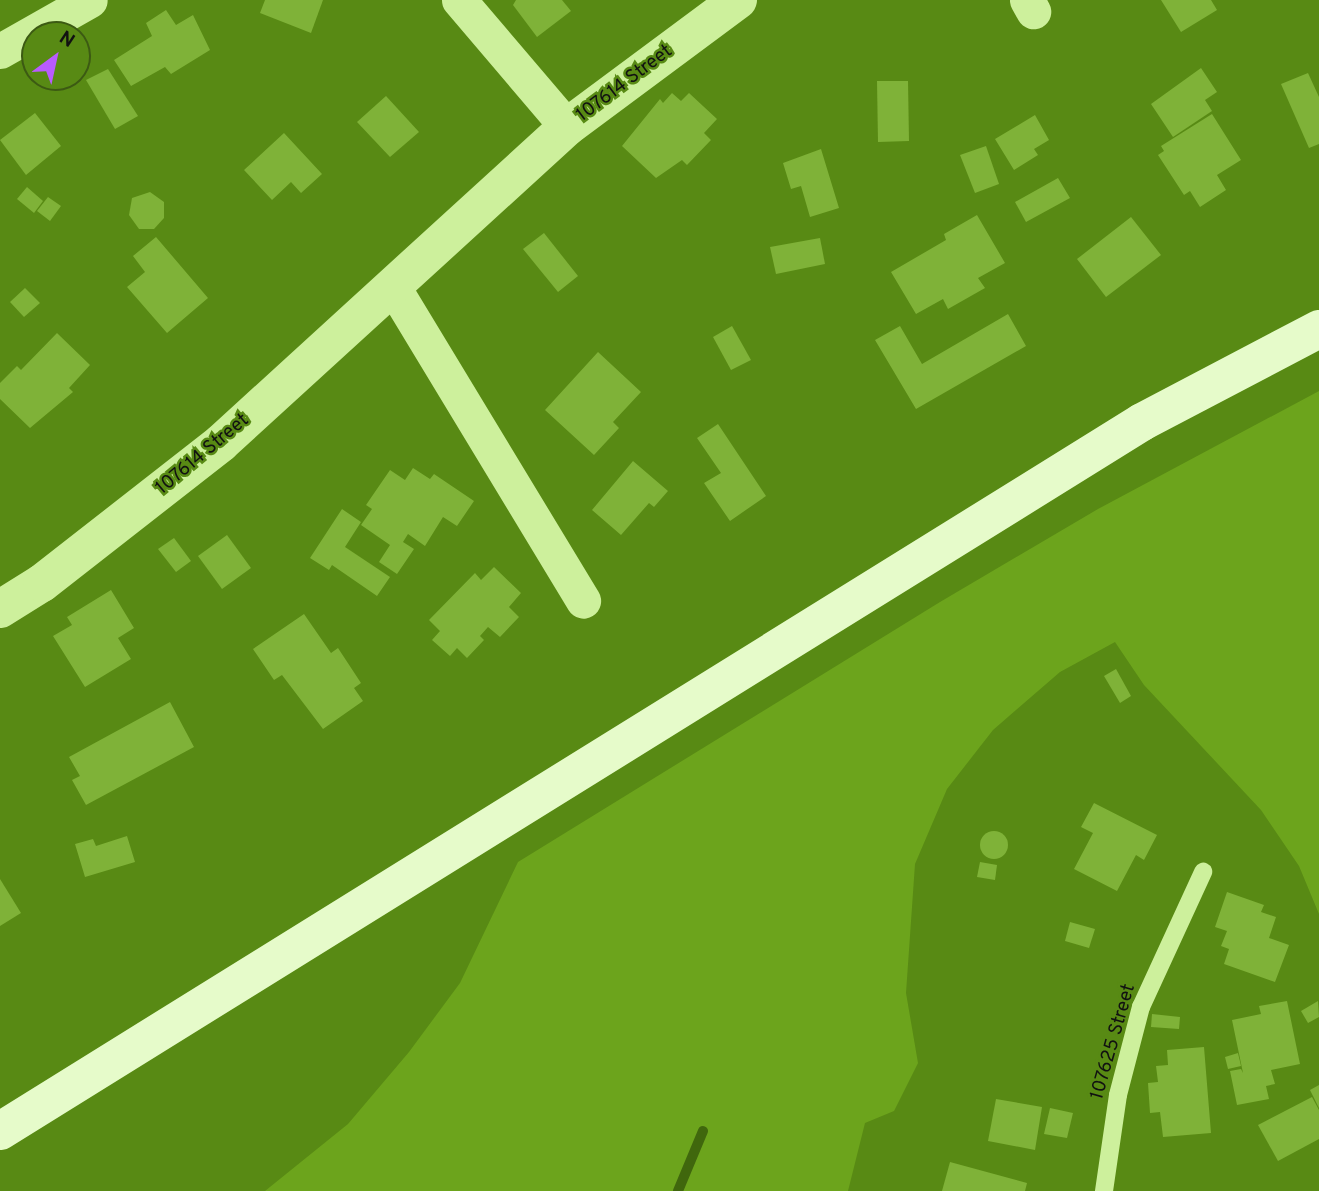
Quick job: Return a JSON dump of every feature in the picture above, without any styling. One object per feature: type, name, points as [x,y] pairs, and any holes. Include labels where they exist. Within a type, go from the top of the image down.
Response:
[{"type":"main road","points":[[0,1132],[1142,422],[1319,329]]},
{"type":"street","points":[[0,51],[90,0]]},
{"type":"street","points":[[459,0],[567,127]]},
{"type":"street","name":"107614 Street","points":[[0,609],[42,583],[220,443],[567,127],[738,0]]},
{"type":"street","points":[[392,285],[583,601]]},
{"type":"lane","name":"107625 Street","points":[[1104,1191],[1118,1096],[1141,1007],[1203,872]]},
{"type":"green space","points":[[1319,391],[1319,914],[1299,866],[1261,810],[1144,685],[1115,642],[1060,672],[993,730],[947,789],[915,864],[906,993],[918,1063],[894,1111],[865,1123],[848,1191],[265,1191],[348,1124],[409,1052],[460,983],[518,862],[940,602],[1098,509]]},
{"type":"building","points":[[265,0],[323,0],[311,33],[260,13]]},
{"type":"building","points":[[516,0],[562,0],[571,11],[537,37],[513,5]]},
{"type":"building","points":[[1161,0],[1211,0],[1217,10],[1181,32]]},
{"type":"building","points":[[166,10],[176,25],[193,15],[210,50],[171,74],[165,67],[131,86],[114,60],[152,36],[146,23]]},
{"type":"building","points":[[1201,68],[1217,92],[1205,100],[1212,111],[1173,137],[1151,104]]},
{"type":"building","points":[[108,69],[138,116],[115,129],[91,88],[91,78]]},
{"type":"building","points":[[1308,73],[1319,97],[1319,144],[1309,148],[1281,84]]},
{"type":"building","points":[[877,81],[908,81],[909,141],[878,142]]},
{"type":"building","points":[[672,93],[681,101],[689,93],[717,119],[704,133],[711,140],[687,165],[682,160],[656,178],[622,146],[660,99],[663,103]]},
{"type":"building","points":[[386,96],[419,132],[390,157],[357,122]]},
{"type":"building","points":[[35,113],[61,146],[26,175],[0,140]]},
{"type":"building","points":[[1212,114],[1241,160],[1217,175],[1226,190],[1200,207],[1190,191],[1184,195],[1158,155],[1164,151],[1161,146]]},
{"type":"building","points":[[1035,115],[1049,140],[1034,149],[1038,155],[1014,170],[995,139]]},
{"type":"building","points":[[284,133],[322,174],[301,193],[291,182],[272,200],[244,170]]},
{"type":"building","points":[[986,146],[999,184],[975,193],[960,155]]},
{"type":"building","points":[[821,149],[839,208],[810,217],[801,186],[791,189],[783,163]]},
{"type":"building","points":[[1058,178],[1070,198],[1026,222],[1015,202]]},
{"type":"building","points":[[27,187],[43,201],[34,213],[17,199]]},
{"type":"building","points":[[150,192],[164,202],[164,218],[154,229],[139,229],[129,215],[132,198]]},
{"type":"building","points":[[48,197],[61,206],[50,221],[37,211]]},
{"type":"building","points":[[977,215],[1005,263],[978,278],[985,288],[948,309],[943,299],[916,314],[891,272],[946,240],[944,234]]},
{"type":"building","points":[[1131,217],[1161,255],[1106,297],[1077,259]]},
{"type":"building","points":[[544,233],[578,276],[558,292],[523,249]]},
{"type":"building","points":[[156,237],[208,298],[167,333],[127,287],[145,272],[133,256]]},
{"type":"building","points":[[820,238],[825,264],[776,274],[770,247]]},
{"type":"building","points":[[25,288],[40,303],[24,317],[10,302]]},
{"type":"building","points":[[1008,314],[1026,346],[916,409],[875,340],[900,326],[922,364]]},
{"type":"building","points":[[732,326],[751,360],[731,370],[713,337]]},
{"type":"building","points":[[57,333],[90,365],[69,388],[73,392],[30,428],[0,399],[0,383],[17,366],[21,370]]},
{"type":"building","points":[[598,352],[641,392],[613,422],[619,428],[594,455],[545,410]]},
{"type":"building","points":[[718,424],[766,496],[730,521],[704,483],[721,473],[697,438]]},
{"type":"building","points":[[633,461],[668,491],[654,507],[649,503],[621,535],[592,510]]},
{"type":"building","points":[[413,468],[430,479],[434,474],[474,501],[457,526],[443,517],[425,546],[408,534],[403,542],[414,549],[397,574],[379,562],[390,545],[361,525],[372,509],[366,505],[390,470],[405,480]]},
{"type":"building","points":[[342,509],[361,522],[345,547],[390,577],[377,596],[332,565],[329,570],[310,558]]},
{"type":"building","points":[[227,535],[251,568],[222,589],[198,556]]},
{"type":"building","points":[[174,538],[191,561],[176,572],[158,549]]},
{"type":"building","points":[[494,567],[521,593],[509,607],[519,617],[500,637],[488,627],[480,636],[484,640],[467,658],[457,648],[450,656],[432,640],[440,631],[429,620],[475,573],[481,580]]},
{"type":"building","points":[[111,590],[134,628],[118,638],[131,659],[85,687],[53,636],[72,625],[67,617]]},
{"type":"building","points":[[304,614],[331,653],[338,648],[361,683],[354,688],[363,701],[323,729],[282,675],[274,680],[253,649]]},
{"type":"building","points":[[1116,669],[1131,696],[1120,703],[1104,676]]},
{"type":"building","points":[[170,702],[194,747],[86,805],[72,780],[80,776],[69,757]]},
{"type":"building","points":[[1094,803],[1157,835],[1144,860],[1136,855],[1117,891],[1074,869],[1093,833],[1081,827]]},
{"type":"building","points":[[994,831],[1004,835],[1008,845],[1004,855],[994,859],[984,855],[980,845],[984,835]]},
{"type":"building","points":[[127,836],[135,862],[85,877],[75,844],[93,839],[96,846]]},
{"type":"building","points":[[980,862],[997,865],[995,880],[977,877]]},
{"type":"building","points":[[0,879],[21,913],[0,926]]},
{"type":"building","points":[[1227,892],[1264,905],[1261,912],[1276,917],[1269,938],[1289,945],[1275,982],[1224,964],[1229,949],[1221,946],[1227,931],[1215,927]]},
{"type":"building","points":[[1070,922],[1095,929],[1089,948],[1065,941]]},
{"type":"building","points":[[1287,1001],[1300,1064],[1271,1070],[1275,1084],[1266,1086],[1269,1099],[1237,1105],[1230,1071],[1241,1069],[1243,1073],[1232,1020],[1261,1014],[1259,1006]]},
{"type":"building","points":[[1318,1001],[1319,1017],[1308,1023],[1301,1011]]},
{"type":"building","points":[[1152,1014],[1180,1017],[1179,1029],[1151,1027]]},
{"type":"building","points":[[1204,1047],[1211,1133],[1163,1137],[1160,1112],[1150,1113],[1148,1083],[1158,1082],[1156,1066],[1168,1065],[1167,1050]]},
{"type":"building","points":[[1238,1053],[1241,1066],[1228,1069],[1225,1057]]},
{"type":"building","points":[[1319,1085],[1319,1108],[1310,1090]]},
{"type":"building","points":[[1312,1097],[1319,1110],[1319,1139],[1278,1161],[1258,1125]]},
{"type":"building","points":[[996,1099],[1042,1107],[1035,1150],[988,1141]]},
{"type":"building","points":[[1050,1108],[1073,1113],[1067,1138],[1044,1134]]},
{"type":"building","points":[[950,1162],[1027,1183],[1025,1191],[942,1191]]},
{"type":"waterway","points":[[678,1191],[703,1131]]}]
